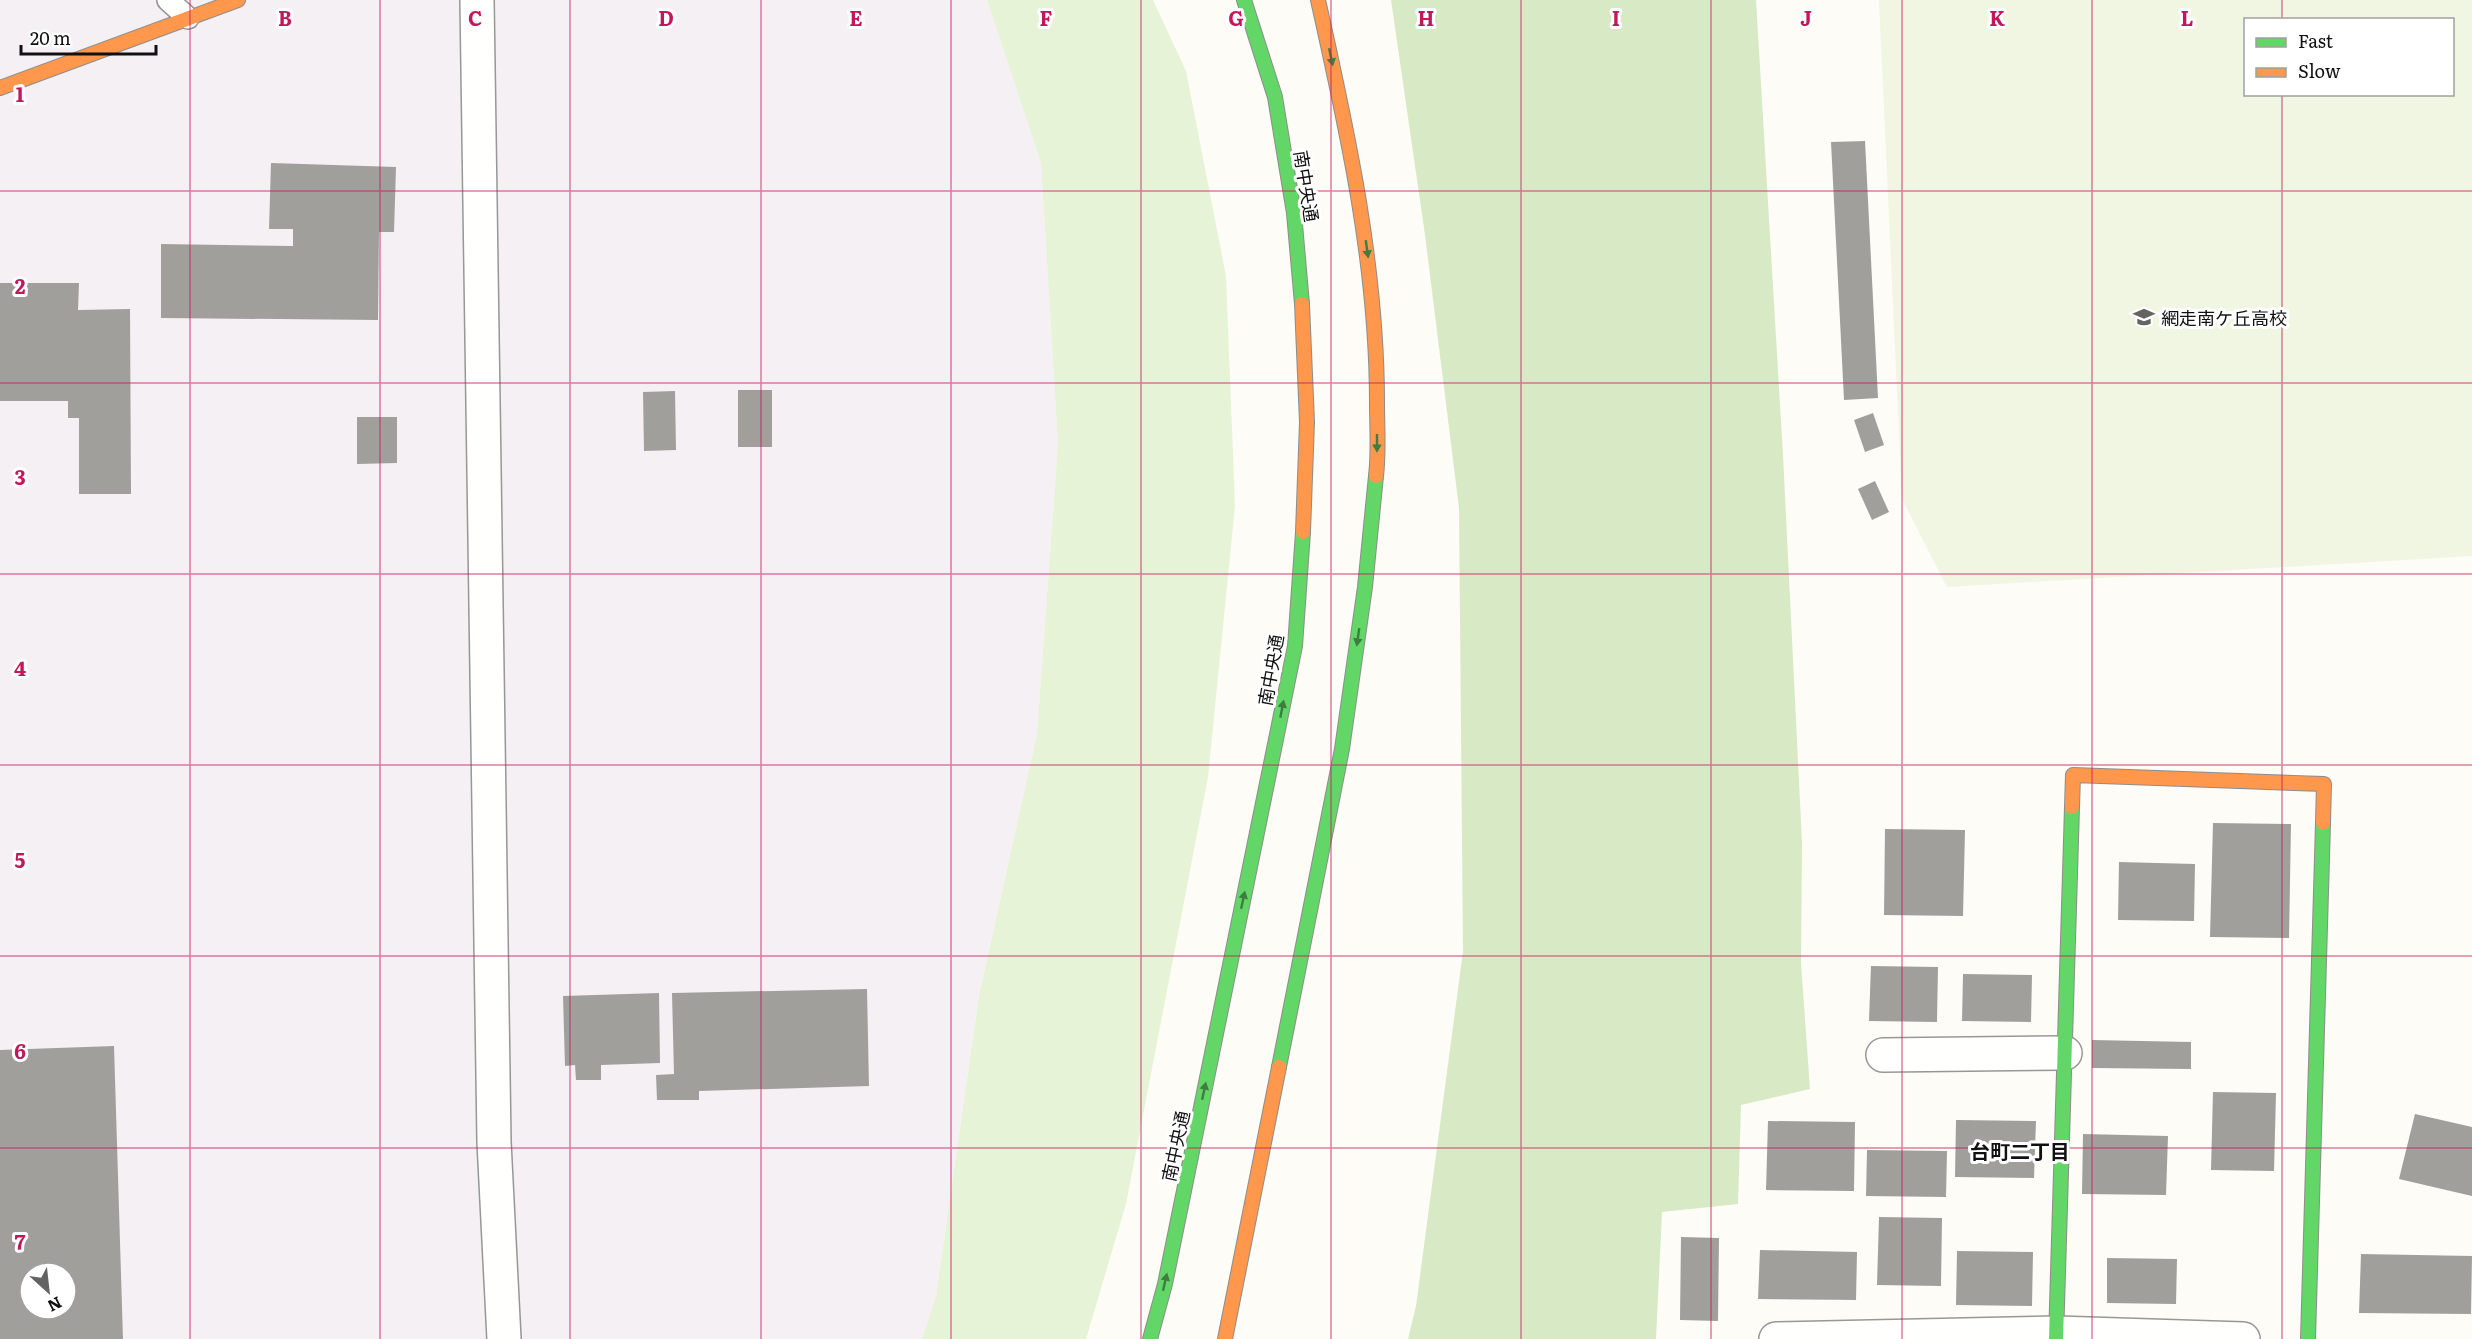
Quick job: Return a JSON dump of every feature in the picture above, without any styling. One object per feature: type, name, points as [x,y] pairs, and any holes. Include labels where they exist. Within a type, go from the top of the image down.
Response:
[{"type":"main road","points":[[0,88],[238,0]]},
{"type":"main road","name":"南中央通","points":[[1150,1339],[1165,1284],[1294,646],[1304,525],[1307,422],[1302,306],[1294,213],[1275,97],[1244,0]]},
{"type":"main road","points":[[1226,1339],[1342,749],[1365,587],[1377,469],[1377,347],[1368,252],[1348,135],[1318,0]]},
{"type":"main road","points":[[2057,1336],[2073,775],[2324,783],[2308,1339]]},
{"type":"street","points":[[477,0],[494,1130],[504,1339]]},
{"type":"street","points":[[1883,1055],[2065,1053]]},
{"type":"street","points":[[1776,1339],[2057,1336],[2243,1339]]},
{"type":"lane","points":[[168,0],[188,18]]},
{"type":"shaded area","points":[[0,0],[987,0],[1041,163],[1058,444],[1037,734],[979,994],[936,1296],[922,1339],[0,1339]]},
{"type":"green space","points":[[987,0],[1153,0],[1186,71],[1226,276],[1235,506],[1208,777],[1126,1204],[1086,1339],[922,1339],[936,1296],[979,995],[1037,734],[1058,444],[1041,163]]},
{"type":"green space","points":[[1391,0],[1756,0],[1783,455],[1802,843],[1801,963],[1810,1089],[1741,1105],[1738,1204],[1662,1212],[1656,1339],[1408,1339],[1416,1306],[1463,951],[1459,508],[1425,235]]},
{"type":"green space","name":"網走南ケ丘高校","points":[[1879,0],[2472,0],[2472,556],[1947,587],[1902,499]]},
{"type":"building","points":[[1865,141],[1878,398],[1844,400],[1831,142]]},
{"type":"building","points":[[271,163],[396,167],[394,232],[379,232],[378,320],[161,318],[161,244],[293,246],[293,229],[269,229]]},
{"type":"building","points":[[0,283],[79,283],[78,310],[130,309],[131,494],[79,494],[79,418],[68,418],[68,401],[0,401]]},
{"type":"building","points":[[738,390],[772,390],[772,447],[738,447]]},
{"type":"building","points":[[675,391],[676,450],[644,451],[643,392]]},
{"type":"building","points":[[1873,413],[1884,445],[1865,452],[1854,420]]},
{"type":"building","points":[[357,417],[397,417],[397,463],[357,464]]},
{"type":"building","points":[[1875,481],[1889,512],[1872,520],[1858,489]]},
{"type":"building","points":[[2213,823],[2291,824],[2289,938],[2210,937]]},
{"type":"building","points":[[1885,829],[1965,830],[1963,916],[1884,915]]},
{"type":"building","points":[[2119,862],[2195,864],[2194,921],[2118,920]]},
{"type":"building","points":[[1871,966],[1938,967],[1937,1022],[1869,1021]]},
{"type":"building","points":[[1963,974],[2032,975],[2031,1022],[1962,1021]]},
{"type":"building","points":[[867,989],[869,1086],[699,1091],[699,1100],[657,1100],[656,1075],[674,1074],[672,993]]},
{"type":"building","points":[[659,993],[660,1063],[601,1065],[601,1080],[576,1080],[575,1065],[565,1066],[563,996]]},
{"type":"building","points":[[2092,1040],[2191,1042],[2191,1069],[2092,1068]]},
{"type":"building","points":[[114,1046],[123,1339],[0,1339],[0,1050]]},
{"type":"building","points":[[2213,1092],[2276,1093],[2274,1171],[2211,1170]]},
{"type":"building","points":[[2415,1114],[2472,1127],[2472,1196],[2399,1179]]},
{"type":"building","points":[[1956,1120],[2036,1121],[2034,1178],[1955,1177]]},
{"type":"building","points":[[1768,1121],[1855,1122],[1854,1191],[1766,1190]]},
{"type":"building","points":[[2083,1134],[2168,1136],[2166,1195],[2082,1194]]},
{"type":"building","points":[[1867,1150],[1947,1151],[1946,1197],[1866,1196]]},
{"type":"building","points":[[1879,1217],[1942,1218],[1941,1286],[1877,1285]]},
{"type":"building","points":[[1681,1237],[1719,1238],[1718,1321],[1680,1320]]},
{"type":"building","points":[[1760,1250],[1857,1252],[1856,1300],[1758,1299]]},
{"type":"building","points":[[1957,1251],[2033,1252],[2032,1306],[1956,1305]]},
{"type":"building","points":[[2361,1254],[2472,1256],[2471,1314],[2359,1313]]},
{"type":"building","points":[[2107,1258],[2177,1259],[2176,1304],[2107,1303]]},
{"type":"traffic: fast","points":[[1244,0],[1275,97],[1294,213],[1302,304]]},
{"type":"traffic: fast","points":[[1279,1067],[1342,749],[1365,587],[1376,476]]},
{"type":"traffic: fast","points":[[1150,1339],[1165,1284],[1295,646],[1303,532]]},
{"type":"traffic: fast","points":[[2056,1339],[2072,807]]},
{"type":"traffic: fast","points":[[2308,1339],[2323,823]]},
{"type":"traffic: slow","points":[[0,88],[238,0]]},
{"type":"traffic: slow","points":[[1318,0],[1350,150],[1366,251],[1376,352],[1378,440],[1376,476]]},
{"type":"traffic: slow","points":[[1302,304],[1307,422],[1303,532]]},
{"type":"traffic: slow","points":[[2072,807],[2073,775],[2324,784],[2323,823]]},
{"type":"traffic: slow","points":[[1225,1339],[1279,1067]]},
{"type":"place","name":"網走南ケ丘高校","points":[[2144,317]]},
{"type":"district","name":"台町二丁目","points":[[2020,1150]]}]
